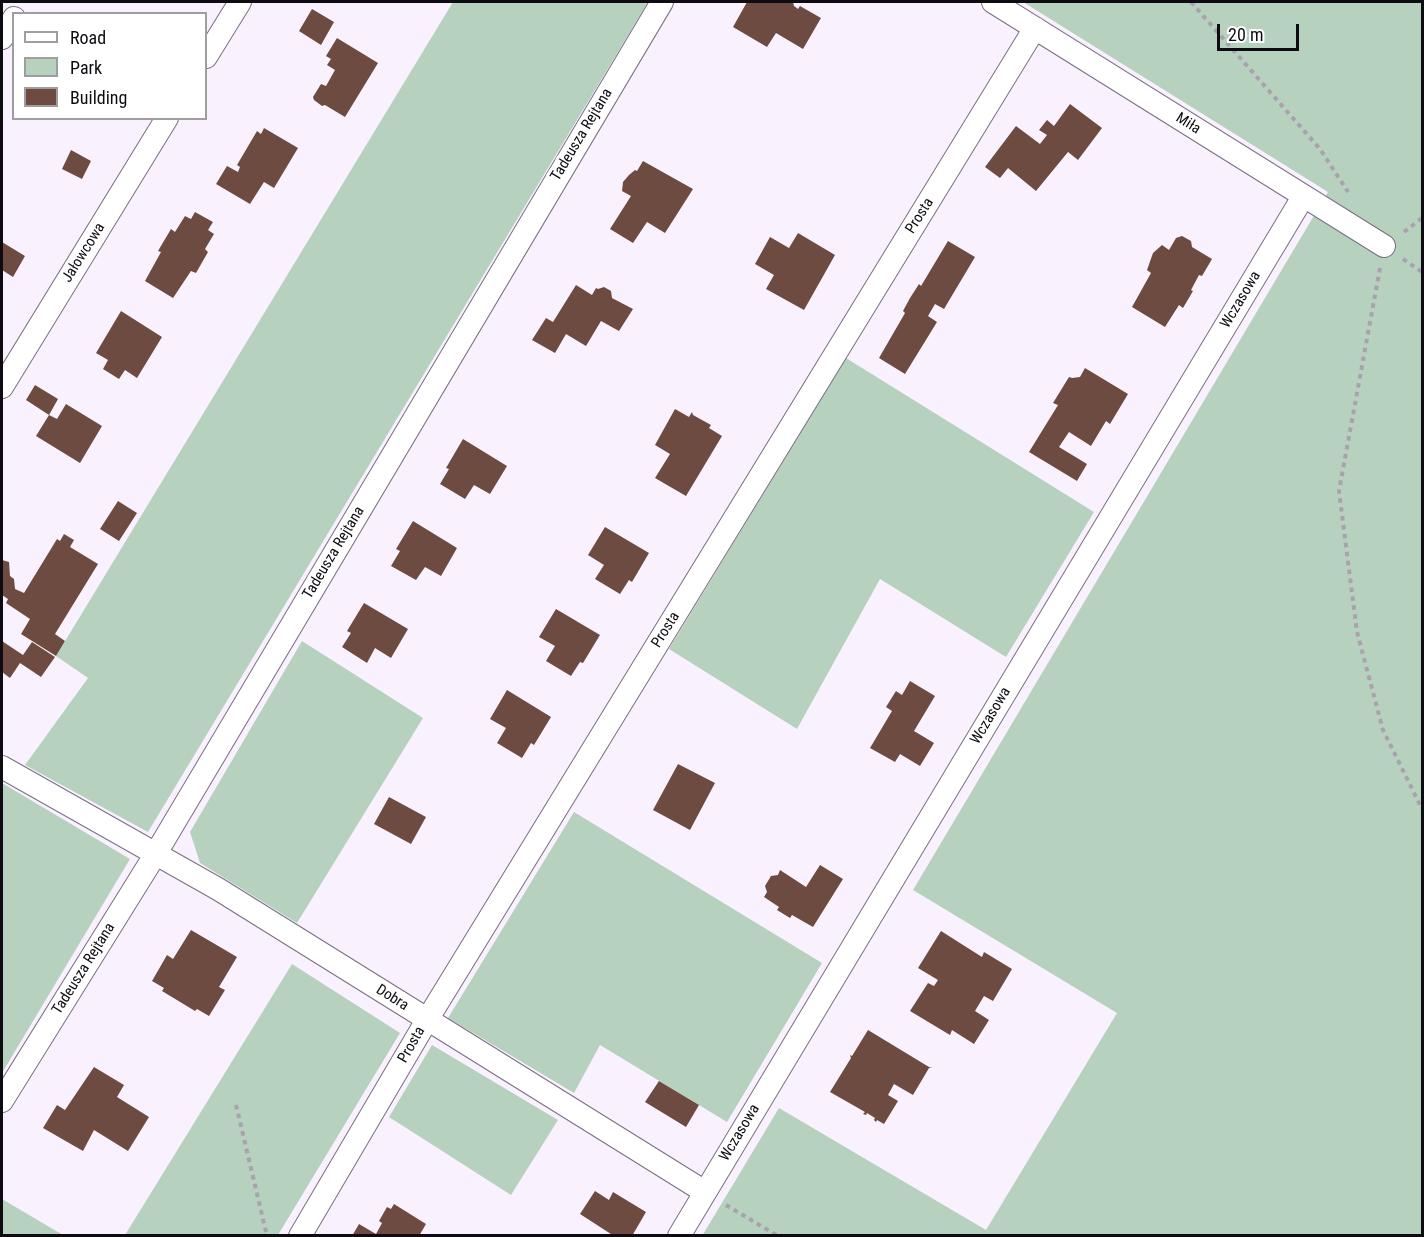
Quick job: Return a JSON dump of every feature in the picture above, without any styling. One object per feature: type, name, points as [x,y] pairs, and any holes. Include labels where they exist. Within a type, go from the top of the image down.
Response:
[{"type":"street","points":[[207,55],[240,2]]},
{"type":"street","name":"Tadeusza Rejtana","points":[[2,1101],[155,855],[662,2]]},
{"type":"street","name":"Miła","points":[[993,2],[1383,246]]},
{"type":"street","points":[[2,38],[12,21]]},
{"type":"street","name":"Prosta","points":[[300,1236],[427,1020],[1035,28]]},
{"type":"street","name":"Jałowcowa","points":[[2,387],[166,120]]},
{"type":"street","name":"Wczasowa","points":[[679,1236],[1303,197]]},
{"type":"street","name":"Dobra","points":[[2,767],[218,889],[705,1192]]},
{"type":"path","points":[[1191,2],[1320,149],[1352,198]]},
{"type":"path","points":[[1383,246],[1339,491],[1357,632],[1383,730],[1422,809]]},
{"type":"path","points":[[236,1105],[267,1236]]},
{"type":"path","points":[[705,1192],[778,1236]]},
{"type":"green space","points":[[453,2],[648,2],[148,832],[25,765],[88,678],[56,656]]},
{"type":"green space","points":[[1023,2],[1422,2],[1422,1235],[702,1236],[779,1108],[986,1230],[1117,1013],[913,890],[1328,192]]},
{"type":"green space","points":[[846,358],[1094,512],[1006,657],[880,579],[797,729],[669,649]]},
{"type":"green space","points":[[302,641],[423,718],[297,923],[200,863],[190,832]]},
{"type":"green space","points":[[2,783],[130,859],[2,1073]]},
{"type":"green space","points":[[574,812],[822,963],[727,1122],[600,1045],[574,1093],[448,1018]]},
{"type":"green space","points":[[292,964],[400,1033],[278,1235],[125,1235]]},
{"type":"green space","points":[[432,1045],[558,1120],[511,1195],[389,1117]]},
{"type":"green space","points":[[2,1199],[63,1235],[2,1235]]},
{"type":"building","points":[[747,2],[793,2],[798,9],[800,6],[821,18],[803,49],[776,33],[767,47],[733,27]]},
{"type":"building","points":[[312,9],[334,22],[321,45],[299,31]]},
{"type":"building","points":[[337,38],[378,63],[345,117],[325,105],[322,106],[313,97],[321,84],[326,86],[335,70],[327,65],[331,59],[326,56]]},
{"type":"building","points":[[1070,104],[1102,128],[1078,160],[1068,152],[1036,191],[1008,168],[1000,178],[985,167],[1016,126],[1040,144],[1047,135],[1039,130],[1047,120],[1054,126]]},
{"type":"building","points":[[264,128],[298,148],[274,188],[264,182],[250,204],[216,184],[227,166],[238,172],[240,167],[237,165],[257,131],[261,134]]},
{"type":"building","points":[[71,150],[91,161],[82,179],[62,169]]},
{"type":"building","points":[[643,161],[693,189],[665,233],[647,222],[633,243],[610,229],[631,196],[622,191],[623,182],[635,170],[637,171]]},
{"type":"building","points":[[195,212],[213,222],[208,230],[214,234],[205,249],[208,252],[196,273],[191,271],[173,298],[145,281],[171,229],[175,232],[185,216],[191,219]]},
{"type":"building","points":[[798,233],[835,255],[804,310],[766,289],[774,275],[755,264],[770,237],[789,248]]},
{"type":"building","points":[[1182,236],[1191,241],[1192,247],[1212,259],[1202,276],[1199,275],[1183,308],[1179,305],[1165,327],[1132,307],[1151,273],[1147,270],[1153,253],[1162,245],[1169,250],[1176,238]]},
{"type":"building","points":[[948,241],[975,257],[944,309],[935,304],[928,316],[937,322],[905,374],[879,358],[905,313],[903,311],[910,298],[919,284],[921,286]]},
{"type":"building","points":[[2,242],[25,256],[13,277],[2,270]]},
{"type":"building","points":[[576,285],[592,295],[596,288],[604,287],[611,291],[612,298],[633,309],[619,331],[601,321],[586,346],[566,334],[555,353],[532,340],[546,318],[553,322]]},
{"type":"building","points":[[121,311],[162,337],[137,378],[125,370],[119,379],[103,369],[108,360],[96,353]]},
{"type":"building","points":[[1085,368],[1128,394],[1110,424],[1106,421],[1091,446],[1069,432],[1059,447],[1087,464],[1077,481],[1029,452],[1058,405],[1053,403],[1069,377],[1080,377]]},
{"type":"building","points":[[35,385],[58,399],[49,415],[26,400]]},
{"type":"building","points":[[66,404],[102,426],[80,463],[36,436],[49,415],[57,419]]},
{"type":"building","points":[[675,409],[689,417],[692,412],[693,415],[711,425],[709,428],[722,436],[686,496],[655,478],[670,454],[655,445]]},
{"type":"building","points":[[463,439],[507,466],[490,494],[474,485],[465,499],[440,484],[449,469],[446,468]]},
{"type":"building","points":[[118,501],[137,513],[119,541],[100,529]]},
{"type":"building","points":[[413,521],[457,548],[441,576],[425,567],[416,580],[391,566],[400,551],[396,549]]},
{"type":"building","points":[[605,527],[649,553],[632,582],[629,580],[620,594],[595,579],[604,565],[588,555]]},
{"type":"building","points":[[64,534],[74,540],[70,547],[98,564],[55,634],[65,641],[56,656],[21,634],[30,619],[6,603],[8,599],[2,595],[2,560],[9,562],[10,576],[14,579],[15,589],[24,593],[57,539],[60,541]]},
{"type":"building","points":[[364,603],[408,629],[391,658],[375,648],[367,663],[342,647],[351,633],[347,631]]},
{"type":"building","points":[[556,609],[600,635],[583,663],[580,662],[571,676],[546,661],[555,646],[539,637]]},
{"type":"building","points":[[2,641],[23,655],[32,642],[55,657],[41,677],[20,663],[10,678],[2,672]]},
{"type":"building","points":[[910,681],[935,696],[914,731],[934,743],[920,766],[900,754],[895,762],[870,748],[892,711],[886,707],[896,691],[902,695]]},
{"type":"building","points":[[507,690],[551,717],[534,745],[531,743],[522,758],[497,743],[506,728],[490,719]]},
{"type":"building","points":[[678,764],[715,783],[690,830],[653,810]]},
{"type":"building","points":[[389,797],[426,817],[411,844],[374,824]]},
{"type":"building","points":[[820,865],[843,879],[813,927],[792,915],[790,918],[777,910],[779,907],[764,897],[767,892],[765,886],[771,876],[778,875],[780,870],[806,887]]},
{"type":"building","points":[[191,930],[237,957],[219,987],[225,990],[209,1016],[197,1009],[195,1011],[162,991],[164,988],[152,981],[167,955],[173,959]]},
{"type":"building","points":[[941,931],[982,957],[984,952],[1012,969],[993,1001],[984,996],[975,1011],[989,1020],[974,1044],[952,1030],[950,1035],[910,1011],[928,983],[934,986],[938,980],[918,968]]},
{"type":"building","points":[[868,1030],[932,1067],[929,1068],[913,1095],[894,1084],[888,1095],[898,1101],[884,1124],[877,1120],[876,1122],[875,1118],[867,1113],[863,1114],[865,1112],[830,1092],[851,1058],[850,1055],[852,1056]]},
{"type":"building","points":[[94,1067],[124,1085],[117,1097],[149,1117],[128,1151],[94,1130],[83,1151],[43,1128],[57,1105],[65,1110]]},
{"type":"building","points":[[659,1081],[699,1105],[686,1127],[645,1102]]},
{"type":"building","points":[[595,1191],[609,1200],[613,1192],[646,1212],[632,1236],[614,1236],[580,1214]]},
{"type":"building","points":[[394,1204],[426,1224],[419,1236],[352,1236],[359,1224],[376,1234],[382,1223],[379,1221],[387,1207],[391,1209]]}]
